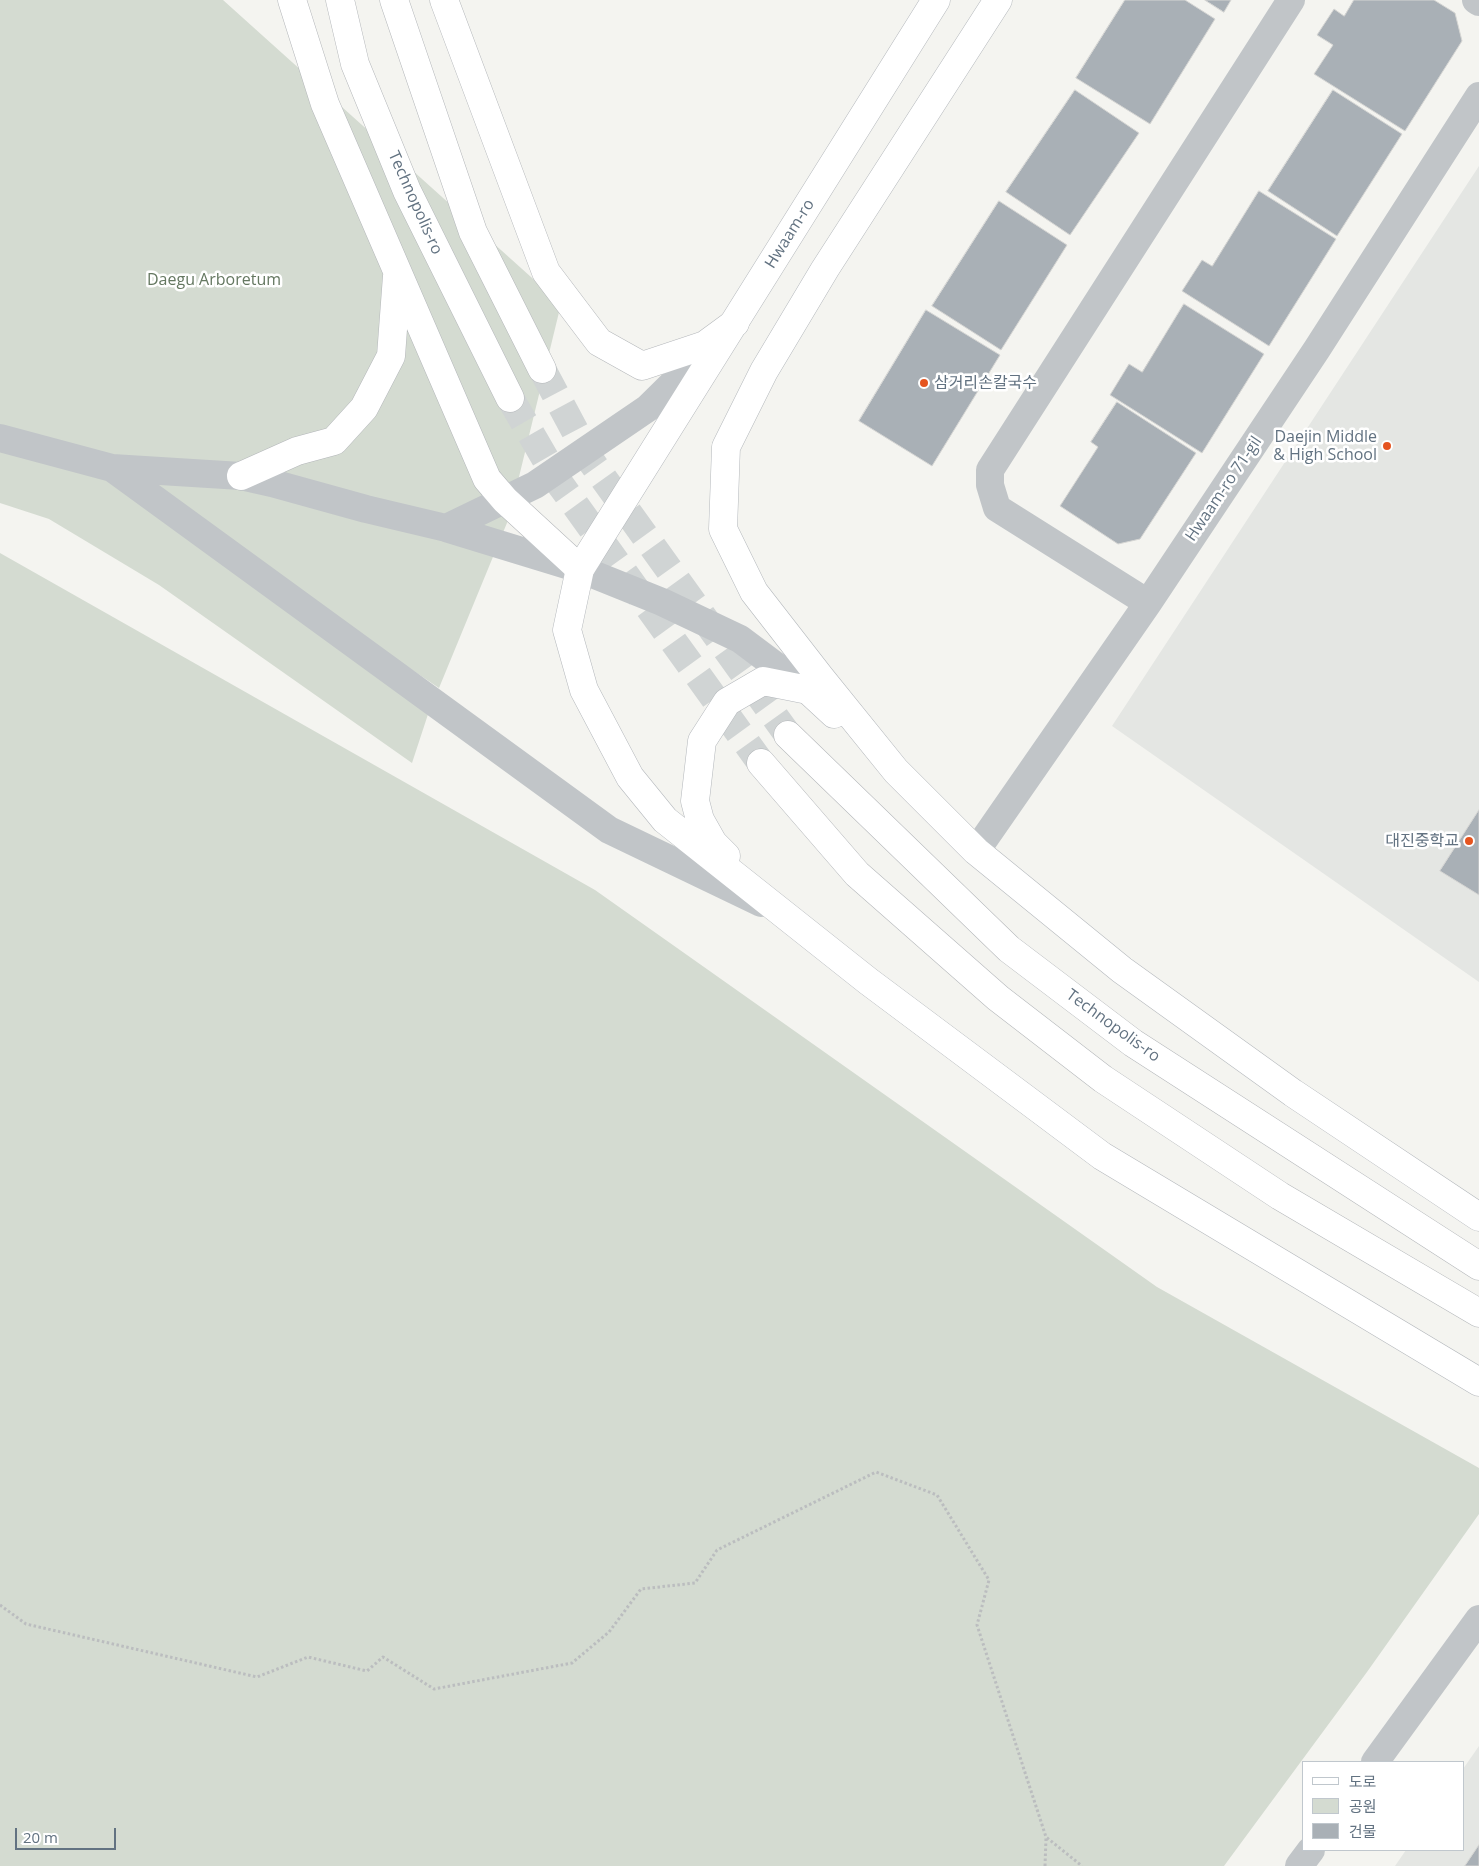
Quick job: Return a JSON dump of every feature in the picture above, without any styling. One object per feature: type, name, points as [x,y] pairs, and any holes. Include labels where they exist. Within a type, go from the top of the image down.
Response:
[{"type":"main road","points":[[292,0],[325,104],[487,479],[505,500],[580,569],[567,630],[584,690],[630,776],[665,820],[868,981],[1102,1156],[1479,1382]]},
{"type":"main road","name":"Technopolis-ro","points":[[340,0],[355,64],[407,191],[510,398]]},
{"type":"main road","points":[[394,0],[473,232],[542,369]]},
{"type":"main road","points":[[444,0],[546,272],[599,342],[642,366],[704,345],[735,323]]},
{"type":"main road","name":"Hwaam-ro","points":[[580,569],[936,0]]},
{"type":"main road","points":[[896,771],[754,592],[723,529],[726,447],[764,371],[825,269],[998,0]]},
{"type":"main road","points":[[241,476],[297,452],[334,441],[364,408],[391,356],[398,272]]},
{"type":"main road","points":[[780,912],[713,842],[700,820],[695,801],[702,741],[727,702],[763,681],[808,690],[896,771],[976,851],[1122,970],[1293,1093],[1479,1217]]},
{"type":"main road","name":"Technopolis-ro","points":[[788,735],[1009,950],[1133,1043],[1479,1266]]},
{"type":"main road","points":[[761,763],[857,874],[998,998],[1103,1079],[1280,1196],[1479,1314]]},
{"type":"street","points":[[1148,603],[996,508],[990,486],[990,470],[1291,0]]},
{"type":"street","name":"Hwaam-ro 71-gil","points":[[976,851],[1148,603],[1317,349],[1479,96]]},
{"type":"street","points":[[446,528],[535,485],[648,408],[735,323]]},
{"type":"street","points":[[0,438],[112,468],[241,476],[272,483],[366,509],[446,528],[580,569],[662,602],[740,638],[808,690]]},
{"type":"street","points":[[112,468],[608,830],[780,912]]},
{"type":"street","points":[[1375,1761],[1479,1619]]},
{"type":"street","points":[[1299,1866],[1310,1851]]},
{"type":"path","points":[[0,1605],[26,1624],[257,1677],[308,1656],[367,1670],[383,1657],[434,1689],[572,1663],[609,1632],[641,1590],[694,1583],[717,1550],[876,1472],[937,1495],[989,1580],[977,1625],[1046,1837],[1044,1866]]},
{"type":"path","points":[[1046,1837],[1082,1866]]},
{"type":"shaded area","name":"Daejin Middle & High School","points":[[1479,166],[1479,982],[1112,726]]},
{"type":"shaded area","points":[[1479,1746],[1479,1866],[1395,1866],[1405,1851],[1464,1851],[1464,1768]]},
{"type":"green space","name":"Daegu Arboretum","points":[[0,0],[223,0],[561,304],[509,518],[439,688],[139,486],[434,696],[412,763],[159,585],[49,519],[0,503]]},
{"type":"green space","points":[[0,553],[595,890],[1157,1287],[1479,1468],[1479,1514],[1367,1672],[1224,1866],[0,1866]]},
{"type":"building","points":[[1125,0],[1185,0],[1215,19],[1150,124],[1076,78]]},
{"type":"building","points":[[1205,0],[1231,0],[1224,12]]},
{"type":"building","points":[[1354,0],[1434,0],[1455,13],[1462,41],[1405,131],[1314,74],[1333,45],[1317,35],[1334,9],[1344,16]]},
{"type":"building","points":[[1075,90],[1139,133],[1070,235],[1006,192]]},
{"type":"building","points":[[1333,90],[1402,134],[1337,236],[1268,191]]},
{"type":"building","points":[[1259,191],[1336,239],[1269,346],[1182,291],[1202,260],[1212,266]]},
{"type":"building","points":[[999,201],[1067,245],[1001,350],[932,306]]},
{"type":"building","points":[[1184,304],[1264,354],[1202,453],[1110,395],[1129,364],[1142,372]]},
{"type":"building","points":[[926,310],[1000,355],[932,466],[859,421]]},
{"type":"building","points":[[1117,402],[1196,453],[1140,539],[1118,544],[1060,506],[1098,447],[1091,442]]},
{"type":"building","name":"대진중학교","points":[[1479,810],[1479,895],[1440,871]]},
{"type":"building","points":[[1479,1845],[1479,1866],[1465,1866]]},
{"type":"tunnel","points":[[542,369],[591,461],[788,735]]},
{"type":"tunnel","points":[[510,398],[560,484],[761,763]]},
{"type":"place","name":"삼거리손칼국수","points":[[924,383]]},
{"type":"place","name":"Daejin Middle & High School","points":[[1387,446]]},
{"type":"place","name":"대진중학교","points":[[1469,841]]}]
